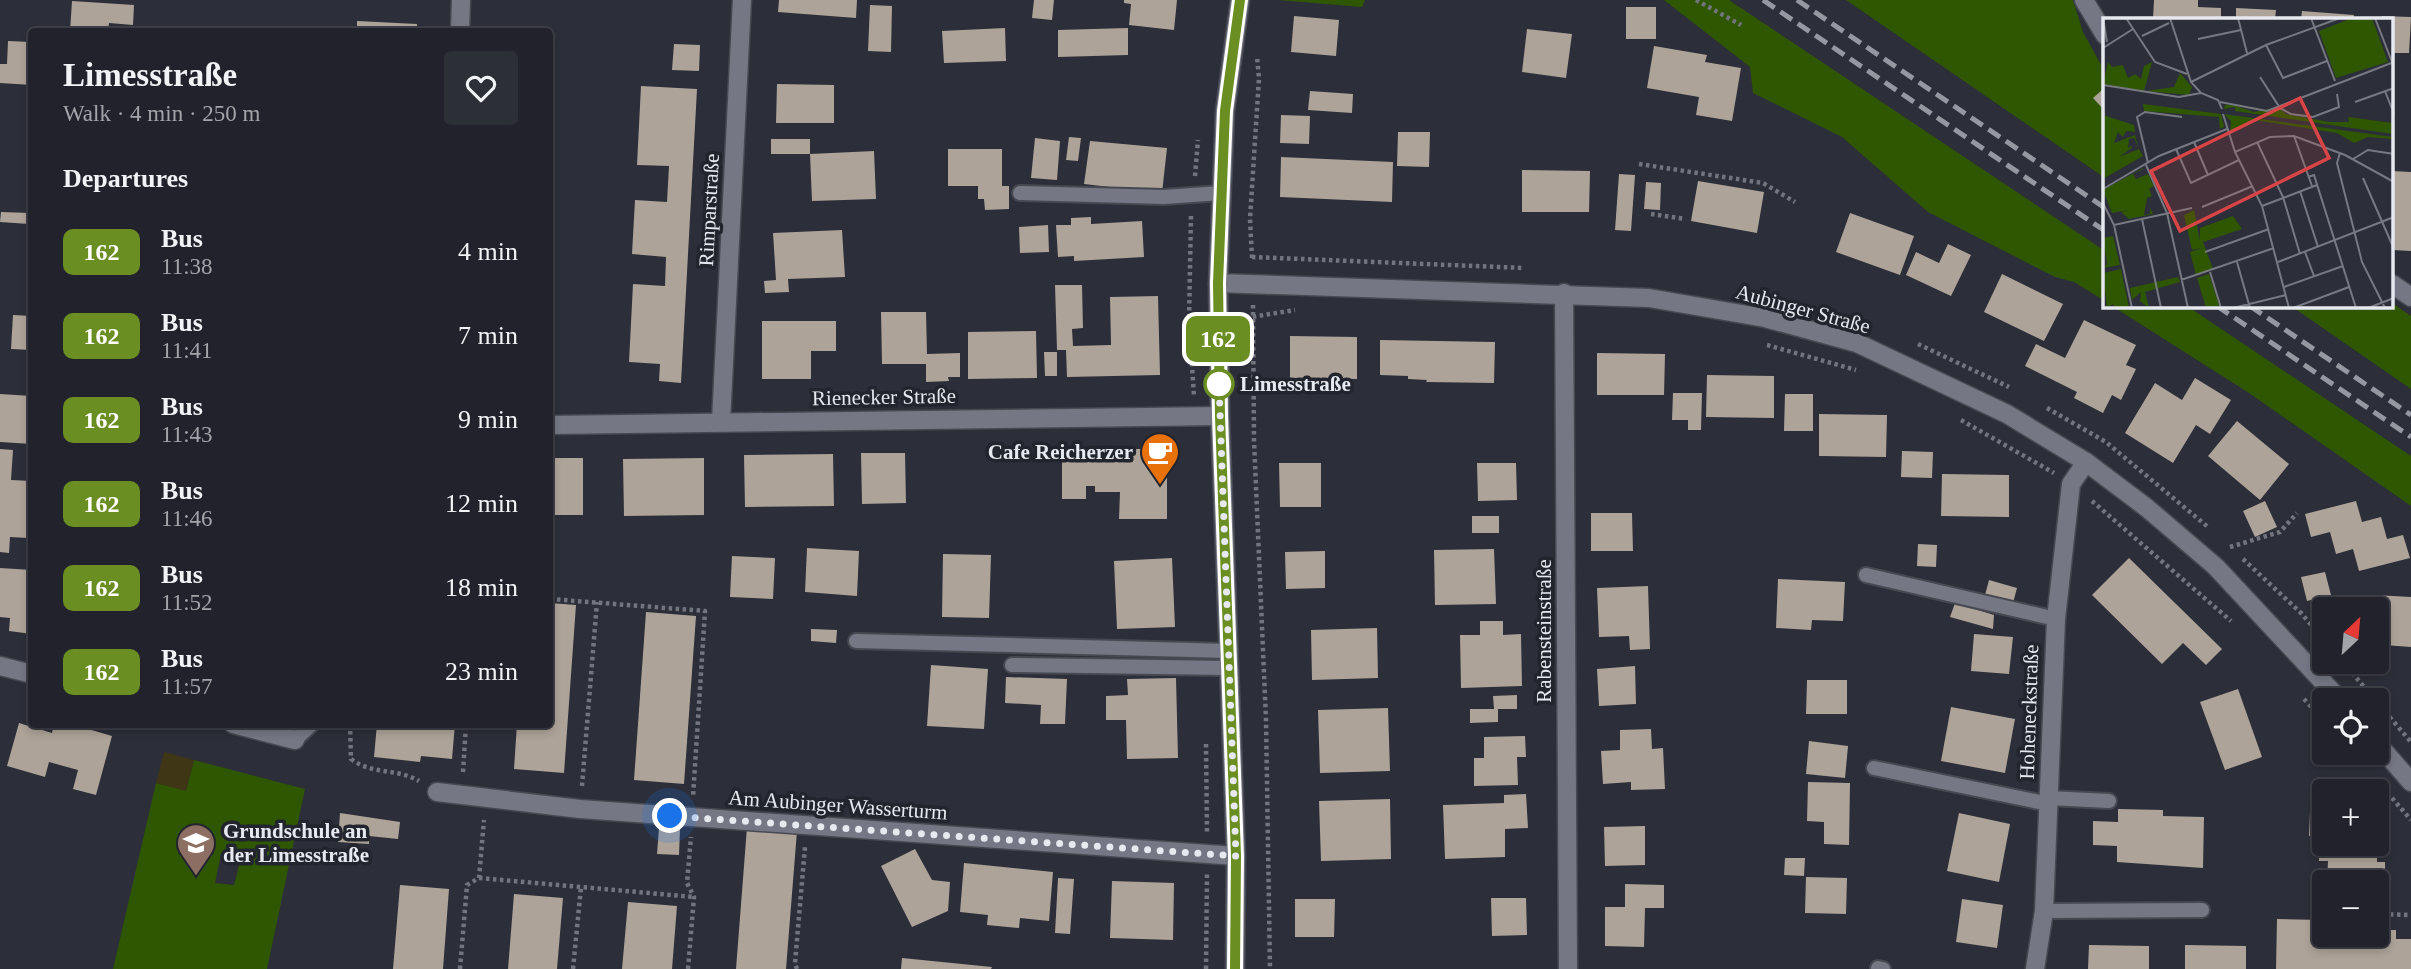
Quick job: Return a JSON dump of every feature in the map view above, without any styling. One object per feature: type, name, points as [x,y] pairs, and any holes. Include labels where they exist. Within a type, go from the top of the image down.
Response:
[{"type":"street","points":[[460,28],[461,0]]},
{"type":"street","name":"Rimparstraße","points":[[721,422],[742,0]]},
{"type":"street","points":[[1235,969],[1236,856],[1220,416],[1218,283],[1225,111],[1240,0]]},
{"type":"street","points":[[2084,0],[2103,32]]},
{"type":"street","name":"Aubinger Straße","points":[[1218,283],[1564,293],[1663,300],[1765,318],[1857,343],[2007,414],[2086,462],[2147,508],[2216,567],[2329,688]]},
{"type":"street","points":[[2394,285],[2411,297]]},
{"type":"street","name":"Rabensteinstraße","points":[[1564,293],[1568,969]]},
{"type":"street","name":"Rienecker Straße","points":[[553,425],[1220,416]]},
{"type":"street","name":"Hoheneckstraße","points":[[2035,969],[2044,911],[2056,619],[2071,484],[2086,462]]},
{"type":"street","points":[[0,666],[28,673]]},
{"type":"street","points":[[248,728],[295,740]]},
{"type":"street","points":[[2389,757],[2411,782]]},
{"type":"street","name":"Am Aubinger Wasserturm","points":[[438,792],[580,809],[1236,856]]},
{"type":"lane","points":[[1020,193],[1164,197],[1221,193]]},
{"type":"lane","points":[[1866,575],[2056,619]]},
{"type":"lane","points":[[856,641],[1228,660]]},
{"type":"lane","points":[[1012,665],[1228,660]]},
{"type":"lane","points":[[295,740],[308,728]]},
{"type":"lane","points":[[1874,768],[2049,801],[2109,801]]},
{"type":"lane","points":[[2044,911],[2202,910]]},
{"type":"path","points":[[1696,0],[1741,25]]},
{"type":"path","points":[[1256,54],[1259,78],[1250,219],[1254,440],[1266,720],[1270,969]]},
{"type":"path","points":[[1639,164],[1763,183],[1795,202]]},
{"type":"path","points":[[1651,214],[1685,219]]},
{"type":"path","points":[[1252,257],[1526,268]]},
{"type":"path","points":[[1912,342],[2016,391]]},
{"type":"path","points":[[1759,343],[1865,373]]},
{"type":"path","points":[[2039,404],[2106,442],[2213,531]]},
{"type":"path","points":[[1949,413],[2071,484],[2234,623]]},
{"type":"path","points":[[2230,547],[2280,532],[2297,513]]},
{"type":"path","points":[[2222,539],[2312,626]]},
{"type":"path","points":[[553,599],[705,611],[687,883],[694,897],[688,969]]},
{"type":"path","points":[[580,809],[597,602]]},
{"type":"path","points":[[2353,674],[2365,688]]},
{"type":"path","points":[[2299,693],[2312,708]]},
{"type":"path","points":[[2389,716],[2411,742]]},
{"type":"path","points":[[350,728],[351,759],[364,769],[408,775],[438,792]]},
{"type":"path","points":[[461,795],[466,728]]},
{"type":"path","points":[[479,878],[486,798]]},
{"type":"path","points":[[797,969],[794,963],[807,825]]},
{"type":"path","points":[[460,969],[467,885],[479,878],[694,897]]},
{"type":"path","points":[[573,969],[580,887]]},
{"type":"path","points":[[2389,914],[2411,915]]},
{"type":"green space","points":[[1278,0],[1365,0],[1362,7]]},
{"type":"green space","points":[[1664,0],[1729,0],[2103,250],[2103,300],[2074,282],[2055,277],[1928,212],[1842,137],[1753,93],[1750,67]]},
{"type":"green space","points":[[1846,0],[2073,0],[2083,32],[2103,68],[2103,177]]},
{"type":"green space","points":[[2394,304],[2411,316],[2411,389],[2294,308],[2394,308]]},
{"type":"green space","points":[[2115,308],[2190,308],[2411,456],[2411,506],[2249,393]]},
{"type":"green space","name":"Grundschule an der Limesstraße","points":[[194,760],[305,789],[267,969],[113,969],[156,783],[186,790]],"holes":[[[221,854],[240,862],[234,885],[215,883]]]},
{"type":"sand","points":[[164,752],[194,760],[186,791],[156,783]]},
{"type":"building","points":[[779,0],[857,0],[856,18],[778,12]]},
{"type":"building","points":[[1034,0],[1054,0],[1052,20],[1032,18]]},
{"type":"building","points":[[1124,0],[1177,0],[1174,30],[1129,25],[1131,4],[1124,3]]},
{"type":"building","points":[[2154,0],[2198,0],[2198,7],[2221,8],[2221,18],[2153,18]]},
{"type":"building","points":[[72,1],[134,5],[133,25],[109,23],[108,28],[70,28]]},
{"type":"building","points":[[870,5],[892,6],[891,52],[868,51]]},
{"type":"building","points":[[1626,7],[1656,7],[1656,39],[1626,39]]},
{"type":"building","points":[[2236,8],[2276,10],[2275,18],[2236,18]]},
{"type":"building","points":[[2302,11],[2354,15],[2353,18],[2301,18]]},
{"type":"building","points":[[1294,16],[1339,20],[1336,56],[1291,52]]},
{"type":"building","points":[[2411,17],[2409,53],[2394,53],[2394,18],[2382,18]]},
{"type":"building","points":[[357,21],[417,24],[417,28],[357,28]]},
{"type":"building","points":[[1005,28],[1006,61],[944,63],[942,31]]},
{"type":"building","points":[[1128,28],[1128,55],[1058,57],[1058,30]]},
{"type":"building","points":[[1527,29],[1572,34],[1566,78],[1522,72]]},
{"type":"building","points":[[8,41],[28,42],[28,85],[0,83],[0,64],[7,64]]},
{"type":"building","points":[[674,44],[700,45],[699,71],[672,70]]},
{"type":"building","points":[[1654,46],[1707,55],[1705,62],[1741,68],[1732,121],[1696,115],[1699,97],[1647,88]]},
{"type":"building","points":[[777,84],[834,85],[834,123],[776,123]]},
{"type":"building","points":[[641,86],[697,89],[681,383],[659,381],[660,364],[629,362],[633,284],[665,286],[666,257],[632,254],[635,200],[667,202],[669,166],[637,165]]},
{"type":"building","points":[[1310,91],[1353,94],[1352,113],[1308,110]]},
{"type":"building","points":[[2103,91],[2103,109],[2093,98]]},
{"type":"building","points":[[1281,115],[1310,116],[1309,144],[1280,143]]},
{"type":"building","points":[[1398,132],[1430,132],[1429,167],[1397,166]]},
{"type":"building","points":[[1069,137],[1081,138],[1078,161],[1066,160]]},
{"type":"building","points":[[1035,138],[1060,141],[1057,180],[1031,178]]},
{"type":"building","points":[[771,139],[810,139],[810,154],[771,154]]},
{"type":"building","points":[[1090,141],[1167,148],[1162,193],[1084,184]]},
{"type":"building","points":[[948,149],[1002,149],[1002,186],[1009,186],[1009,209],[985,210],[984,199],[978,199],[978,186],[948,186]]},
{"type":"building","points":[[874,151],[876,199],[812,201],[810,154]]},
{"type":"building","points":[[1281,157],[1393,162],[1392,202],[1280,197]]},
{"type":"building","points":[[1522,170],[1590,171],[1589,212],[1522,212]]},
{"type":"building","points":[[2394,171],[2411,172],[2411,251],[2394,250]]},
{"type":"building","points":[[1619,174],[1635,175],[1631,231],[1615,230]]},
{"type":"building","points":[[1698,181],[1764,192],[1757,233],[1691,221]]},
{"type":"building","points":[[1646,182],[1661,183],[1660,210],[1644,209]]},
{"type":"building","points":[[1,212],[28,213],[28,224],[0,222]]},
{"type":"building","points":[[1850,213],[1914,236],[1900,275],[1836,252]]},
{"type":"building","points":[[1091,217],[1091,224],[1142,221],[1144,257],[1074,261],[1074,256],[1058,257],[1056,225],[1071,225],[1071,218]]},
{"type":"building","points":[[1048,225],[1049,252],[1020,253],[1019,227]]},
{"type":"building","points":[[842,230],[845,277],[788,279],[789,292],[765,293],[764,281],[776,280],[773,233]]},
{"type":"building","points":[[28,239],[28,274],[26,274]]},
{"type":"building","points":[[1948,244],[1971,255],[1951,296],[1906,275],[1916,252],[1939,263]]},
{"type":"building","points":[[2002,274],[2063,304],[2044,341],[1984,312]]},
{"type":"building","points":[[1055,285],[1082,285],[1083,328],[1072,329],[1073,346],[1111,345],[1110,297],[1158,296],[1160,375],[1067,377],[1066,350],[1057,350]]},
{"type":"building","points":[[881,312],[926,312],[927,354],[960,353],[960,377],[948,377],[949,381],[926,382],[926,364],[882,364]]},
{"type":"building","points":[[13,315],[28,316],[28,350],[11,349]]},
{"type":"building","points":[[2084,320],[2136,345],[2126,365],[2136,369],[2121,400],[2112,395],[2103,413],[2074,398],[2077,392],[2025,366],[2036,344],[2065,358]]},
{"type":"building","points":[[762,321],[836,321],[836,351],[811,351],[811,379],[762,379]]},
{"type":"building","points":[[1036,331],[1037,378],[968,379],[968,332]]},
{"type":"building","points":[[1290,336],[1357,337],[1357,379],[1290,378]]},
{"type":"building","points":[[1380,340],[1495,342],[1494,383],[1426,382],[1427,380],[1408,379],[1408,376],[1380,375]]},
{"type":"building","points":[[1044,352],[1057,352],[1057,376],[1045,376]]},
{"type":"building","points":[[1597,353],[1665,354],[1664,395],[1597,395]]},
{"type":"building","points":[[1707,375],[1774,376],[1774,418],[1706,417]]},
{"type":"building","points":[[2195,378],[2231,400],[2210,434],[2196,425],[2173,463],[2125,433],[2155,383],[2182,400]]},
{"type":"building","points":[[1673,393],[1702,393],[1701,430],[1688,430],[1688,420],[1672,420]]},
{"type":"building","points":[[0,394],[28,396],[28,444],[0,442]]},
{"type":"building","points":[[1785,394],[1813,394],[1813,431],[1784,431]]},
{"type":"building","points":[[1819,414],[1887,415],[1886,457],[1819,456]]},
{"type":"building","points":[[2237,421],[2289,464],[2260,500],[2208,456]]},
{"type":"building","points":[[0,449],[13,450],[11,480],[28,481],[28,538],[10,537],[9,553],[0,552]]},
{"type":"building","points":[[1095,449],[1167,449],[1167,519],[1119,519],[1120,492],[1095,492],[1095,486],[1086,486],[1086,499],[1062,499],[1062,453],[1095,453]]},
{"type":"building","points":[[1902,451],[1933,452],[1932,478],[1901,477]]},
{"type":"building","points":[[861,453],[905,453],[906,503],[862,504]]},
{"type":"building","points":[[833,454],[834,506],[745,507],[744,455]]},
{"type":"building","points":[[553,458],[583,458],[583,515],[553,515]]},
{"type":"building","points":[[704,458],[704,515],[624,516],[623,459]]},
{"type":"building","points":[[1279,463],[1321,463],[1321,507],[1280,507]]},
{"type":"building","points":[[1477,463],[1516,463],[1517,500],[1478,501]]},
{"type":"building","points":[[1942,474],[2009,475],[2009,517],[1941,516]]},
{"type":"building","points":[[2265,501],[2277,527],[2255,537],[2243,511]]},
{"type":"building","points":[[2356,501],[2362,522],[2381,517],[2387,539],[2403,535],[2410,558],[2359,571],[2353,549],[2336,554],[2330,532],[2311,537],[2305,514]]},
{"type":"building","points":[[1591,513],[1632,513],[1633,551],[1591,551]]},
{"type":"building","points":[[1472,516],[1499,516],[1499,533],[1472,533]]},
{"type":"building","points":[[1918,544],[1937,545],[1936,567],[1917,566]]},
{"type":"building","points":[[807,548],[859,551],[857,596],[805,592]]},
{"type":"building","points":[[1494,549],[1496,604],[1435,605],[1434,550]]},
{"type":"building","points":[[1325,551],[1325,588],[1286,589],[1285,552]]},
{"type":"building","points":[[943,554],[991,555],[989,618],[942,617]]},
{"type":"building","points":[[732,556],[775,558],[773,599],[730,597]]},
{"type":"building","points":[[1172,558],[1175,627],[1117,629],[1114,561]]},
{"type":"building","points":[[2129,558],[2222,649],[2206,665],[2183,643],[2162,664],[2092,595]]},
{"type":"building","points":[[0,568],[28,570],[28,633],[9,631],[10,618],[0,617]]},
{"type":"building","points":[[2325,572],[2331,595],[2312,597],[2312,600],[2307,601],[2301,577]]},
{"type":"building","points":[[1778,579],[1845,582],[1843,621],[1812,620],[1811,630],[1776,628]]},
{"type":"building","points":[[1989,580],[2017,588],[2013,603],[1985,595]]},
{"type":"building","points":[[1648,586],[1650,649],[1630,650],[1629,636],[1599,637],[1597,588]]},
{"type":"building","points":[[2375,595],[2411,597],[2411,647],[2389,645],[2389,597]]},
{"type":"building","points":[[553,603],[576,605],[564,773],[514,769],[517,728],[553,728]]},
{"type":"building","points":[[1955,603],[1994,615],[1993,629],[1950,617]]},
{"type":"building","points":[[646,612],[696,616],[684,784],[634,780]]},
{"type":"building","points":[[1480,621],[1503,621],[1503,635],[1521,634],[1522,686],[1461,688],[1460,635],[1480,635]]},
{"type":"building","points":[[1377,628],[1378,678],[1312,680],[1311,630]]},
{"type":"building","points":[[811,629],[837,630],[836,643],[811,641]]},
{"type":"building","points":[[1974,634],[2013,637],[2009,674],[1971,671]]},
{"type":"building","points":[[931,665],[988,669],[984,729],[927,726]]},
{"type":"building","points":[[1635,666],[1636,704],[1599,706],[1597,669]]},
{"type":"building","points":[[1006,677],[1067,679],[1065,724],[1040,724],[1041,705],[1005,703]]},
{"type":"building","points":[[1176,678],[1178,758],[1127,759],[1126,720],[1106,720],[1106,696],[1128,695],[1127,679]]},
{"type":"building","points":[[1807,680],[1847,680],[1847,714],[1806,714]]},
{"type":"building","points":[[2238,689],[2262,757],[2225,770],[2200,702]]},
{"type":"building","points":[[1517,695],[1517,709],[1498,709],[1498,722],[1470,723],[1470,709],[1494,709],[1493,696]]},
{"type":"building","points":[[1951,707],[2015,719],[2005,773],[1941,761]]},
{"type":"building","points":[[1388,708],[1390,771],[1320,773],[1318,710]]},
{"type":"building","points":[[19,723],[28,728],[52,733],[53,728],[85,728],[112,736],[96,795],[73,789],[78,770],[49,762],[45,777],[7,766]]},
{"type":"building","points":[[377,728],[455,728],[452,759],[421,756],[420,762],[374,757]]},
{"type":"building","points":[[1651,729],[1652,749],[1663,748],[1665,789],[1631,790],[1631,782],[1603,784],[1601,751],[1620,750],[1620,730]]},
{"type":"building","points":[[1525,736],[1526,757],[1517,757],[1518,785],[1474,786],[1474,758],[1484,758],[1484,737]]},
{"type":"building","points":[[1809,741],[1848,746],[1845,778],[1806,774]]},
{"type":"building","points":[[1808,782],[1850,783],[1849,845],[1824,844],[1824,822],[1807,821]]},
{"type":"building","points":[[1526,794],[1528,828],[1505,829],[1505,857],[1445,859],[1443,805],[1504,803],[1504,795]]},
{"type":"building","points":[[1390,799],[1391,859],[1321,861],[1319,801]]},
{"type":"building","points":[[2118,809],[2163,810],[2163,816],[2204,817],[2203,868],[2117,862],[2117,846],[2093,845],[2093,821],[2118,822]]},
{"type":"building","points":[[2310,811],[2312,811],[2312,836],[2309,836]]},
{"type":"building","points":[[340,813],[400,822],[398,839],[369,836],[369,844],[338,842]]},
{"type":"building","points":[[1959,813],[2010,824],[1999,882],[1947,871]]},
{"type":"building","points":[[1645,826],[1645,865],[1605,866],[1604,827]]},
{"type":"building","points":[[747,827],[797,831],[786,969],[736,969]]},
{"type":"building","points":[[659,828],[680,829],[679,855],[657,854]]},
{"type":"building","points":[[915,849],[932,880],[950,882],[948,911],[912,927],[881,866]]},
{"type":"building","points":[[2319,856],[2377,856],[2377,862],[2385,862],[2385,870],[2328,870],[2328,861],[2319,861]]},
{"type":"building","points":[[1785,858],[1805,858],[1804,876],[1784,875]]},
{"type":"building","points":[[964,863],[1053,872],[1049,921],[1020,918],[1019,928],[987,925],[988,915],[960,912]]},
{"type":"building","points":[[1806,877],[1847,878],[1846,914],[1805,913]]},
{"type":"building","points":[[1058,878],[1074,879],[1070,934],[1055,933]]},
{"type":"building","points":[[1112,881],[1174,883],[1173,940],[1110,938]]},
{"type":"building","points":[[1625,884],[1664,885],[1664,908],[1645,908],[1644,947],[1605,946],[1605,907],[1625,907]]},
{"type":"building","points":[[400,885],[449,889],[443,969],[393,969]]},
{"type":"building","points":[[514,894],[563,898],[557,969],[508,969]]},
{"type":"building","points":[[1491,898],[1526,898],[1527,935],[1492,936]]},
{"type":"building","points":[[1295,899],[1335,899],[1334,937],[1295,937]]},
{"type":"building","points":[[1962,899],[2003,905],[1997,948],[1956,942]]},
{"type":"building","points":[[628,902],[677,906],[672,969],[622,969]]},
{"type":"building","points":[[2277,919],[2312,920],[2312,947],[2389,947],[2389,930],[2396,930],[2396,939],[2411,939],[2411,969],[2276,969]]},
{"type":"building","points":[[2089,945],[2149,946],[2149,969],[2088,969]]},
{"type":"building","points":[[2185,945],[2246,946],[2246,969],[2185,969]]},
{"type":"building","points":[[902,958],[992,967],[901,969]]},
{"type":"railway","points":[[1763,0],[2103,230]]},
{"type":"railway","points":[[1797,0],[2103,207]]},
{"type":"railway","points":[[2220,308],[2411,437]]},
{"type":"railway","points":[[2253,308],[2411,415]]},
{"type":"bus line","name":"162","points":[[1235,969],[1236,856],[1227,651],[1218,283],[1225,111],[1240,0]]},
{"type":"place","name":"Limesstraße","points":[[1219,384]]},
{"type":"place","name":"Cafe Reicherzer","points":[[1160,486]]},
{"type":"place","name":"Grundschule an der Limesstraße","points":[[196,877]]},
{"type":"route","points":[[670,816],[1236,856],[1219,384]]}]
